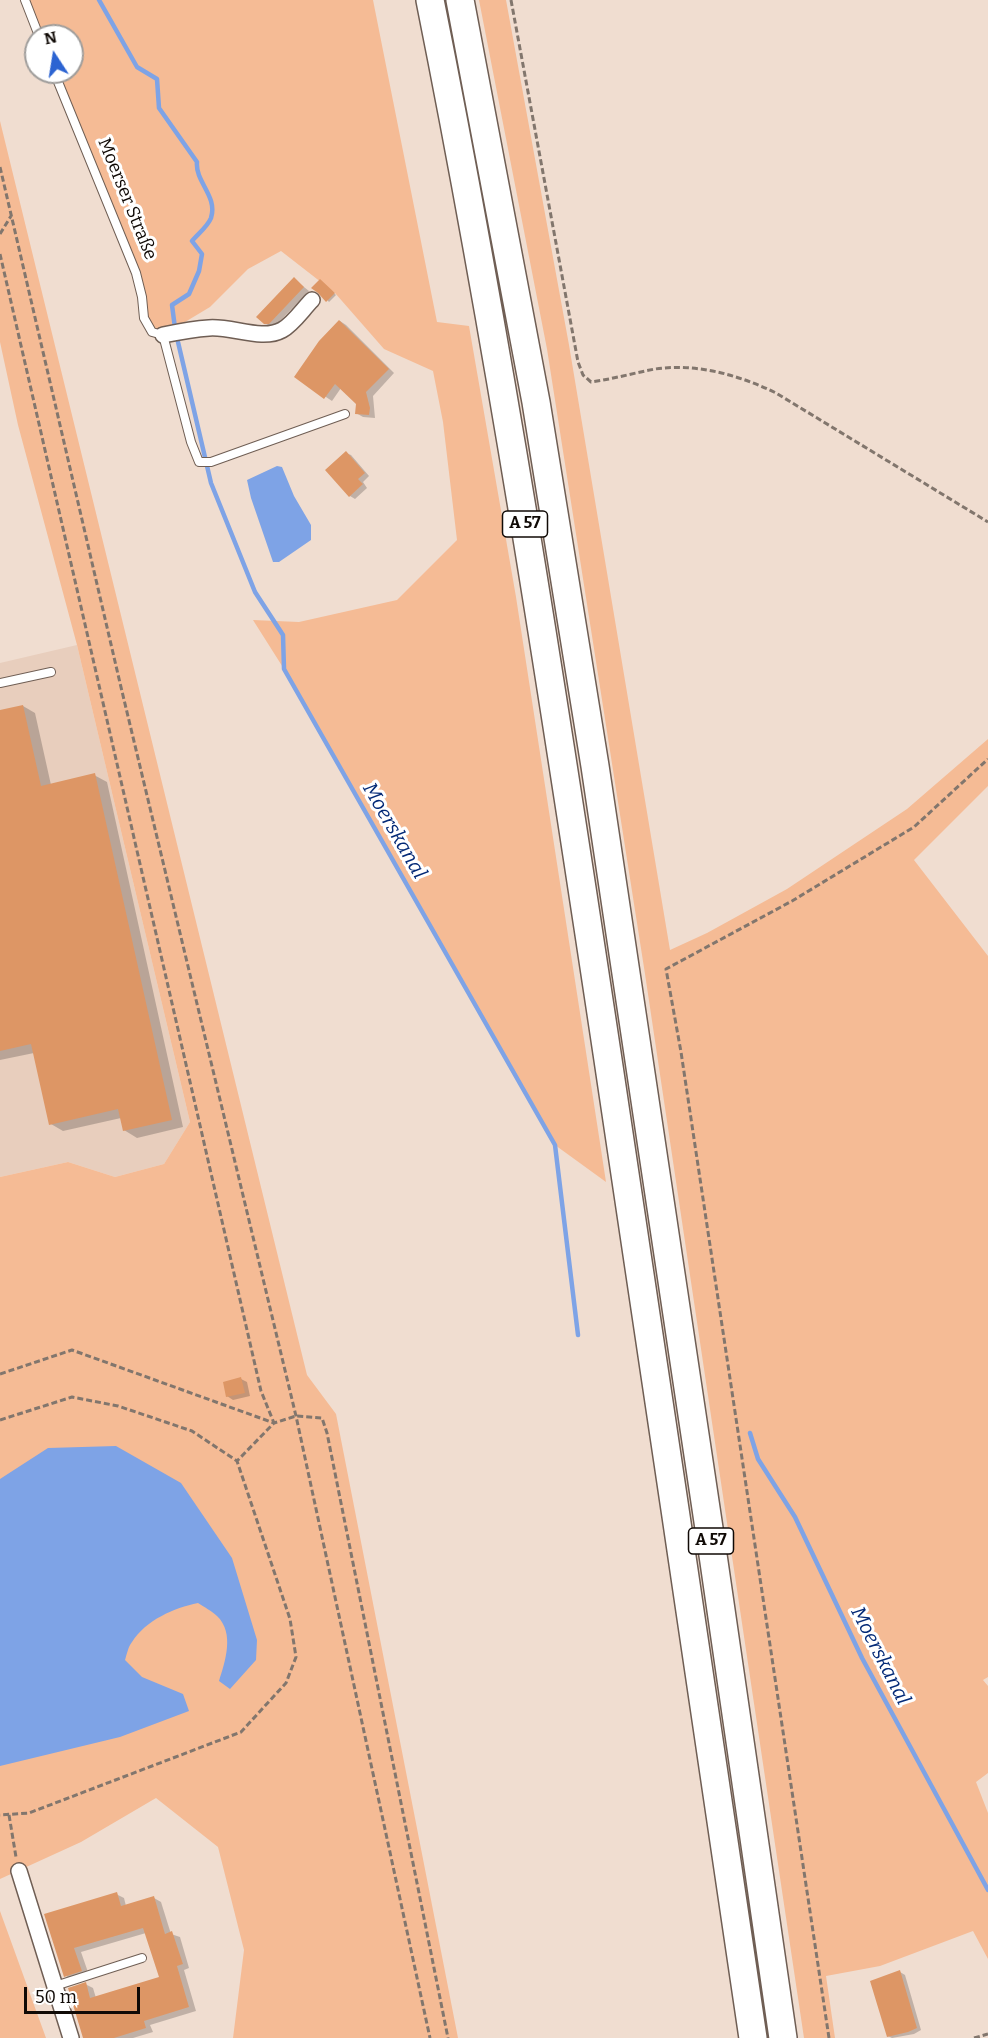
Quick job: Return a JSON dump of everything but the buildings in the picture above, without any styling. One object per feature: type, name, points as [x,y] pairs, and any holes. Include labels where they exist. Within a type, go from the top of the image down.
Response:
[{"type":"highway","name":"A 57","points":[[430,0],[459,143],[565,767],[686,1572],[753,2038]]},
{"type":"highway","name":"A 57","points":[[460,0],[536,402],[595,765],[714,1555],[783,2038]]},
{"type":"street","points":[[163,335],[208,328],[233,328],[254,334],[283,330],[312,300]]},
{"type":"street","points":[[19,1871],[71,2038]]},
{"type":"lane","points":[[25,0],[34,24]]},
{"type":"lane","name":"Moerser Straße","points":[[59,84],[136,273],[144,318],[152,332],[163,335],[191,442],[199,462],[211,462],[345,414]]},
{"type":"lane","points":[[0,684],[51,672]]},
{"type":"lane","points":[[55,1986],[142,1958]]},
{"type":"path","points":[[511,0],[578,362],[583,375],[591,382],[657,369],[684,368],[705,369],[752,381],[786,399],[988,522]]},
{"type":"path","points":[[0,168],[120,683],[296,1416],[430,2038]]},
{"type":"path","points":[[0,234],[11,216]]},
{"type":"path","points":[[0,254],[261,1391],[274,1423]]},
{"type":"path","points":[[829,2038],[686,1087],[666,969],[792,901],[914,827],[988,759]]},
{"type":"path","points":[[0,1374],[72,1350],[274,1423]]},
{"type":"path","points":[[0,1420],[72,1397],[118,1406],[192,1431],[237,1461],[290,1619],[296,1657],[286,1683],[242,1732],[29,1813],[0,1815]]},
{"type":"path","points":[[237,1461],[274,1423],[296,1416],[322,1418],[327,1433],[448,2038]]},
{"type":"path","points":[[9,1815],[19,1871]]},
{"type":"path","points":[[974,2038],[988,2034]]},
{"type":"shaded area","points":[[25,0],[373,0],[437,322],[469,326],[516,597],[606,1182],[555,1145],[284,669],[253,620],[299,622],[397,600],[457,540],[443,422],[433,371],[384,349],[335,293],[281,251],[248,269],[210,307],[175,328],[152,332],[142,298],[60,84],[84,84],[84,24],[35,24]]},
{"type":"shaded area","points":[[479,0],[506,0],[569,345],[670,950],[707,933],[787,889],[907,809],[988,739],[988,786],[914,860],[988,956],[988,1677],[983,1680],[988,1686],[988,1773],[976,1782],[988,1813],[988,1959],[973,1931],[880,1966],[826,1976],[835,2038],[804,2038],[645,974],[547,349]]},
{"type":"shaded area","points":[[0,121],[307,1375],[336,1414],[458,2038],[233,2038],[244,1950],[218,1847],[156,1798],[81,1842],[0,1879],[0,1177],[68,1162],[115,1177],[164,1164],[190,1122],[77,645],[18,425],[0,342]]},
{"type":"shaded area","points":[[77,645],[190,1122],[164,1164],[115,1177],[68,1162],[0,1177],[0,663]]},
{"type":"shaded area","points":[[0,1911],[46,2038],[0,2038]]},
{"type":"water","points":[[277,466],[282,467],[294,496],[311,525],[311,540],[279,562],[273,562],[247,480]]},
{"type":"water","points":[[116,1446],[181,1483],[232,1558],[257,1640],[256,1660],[230,1689],[219,1681],[224,1665],[227,1639],[226,1631],[215,1614],[198,1603],[170,1612],[153,1621],[138,1634],[125,1660],[142,1677],[183,1694],[189,1711],[120,1737],[0,1766],[0,1479],[48,1448]]},
{"type":"waterway","name":"Moerskanal","points":[[99,0],[137,67],[157,79],[159,108],[197,162],[199,176],[211,203],[210,221],[192,241],[202,254],[199,271],[189,294],[172,305],[175,328]]},
{"type":"waterway","name":"Moerskanal","points":[[178,342],[211,483],[255,592],[283,635],[284,669],[555,1145],[578,1335]]},
{"type":"waterway","name":"Moerskanal","points":[[750,1433],[758,1459],[795,1517],[862,1658],[988,1890]]}]
